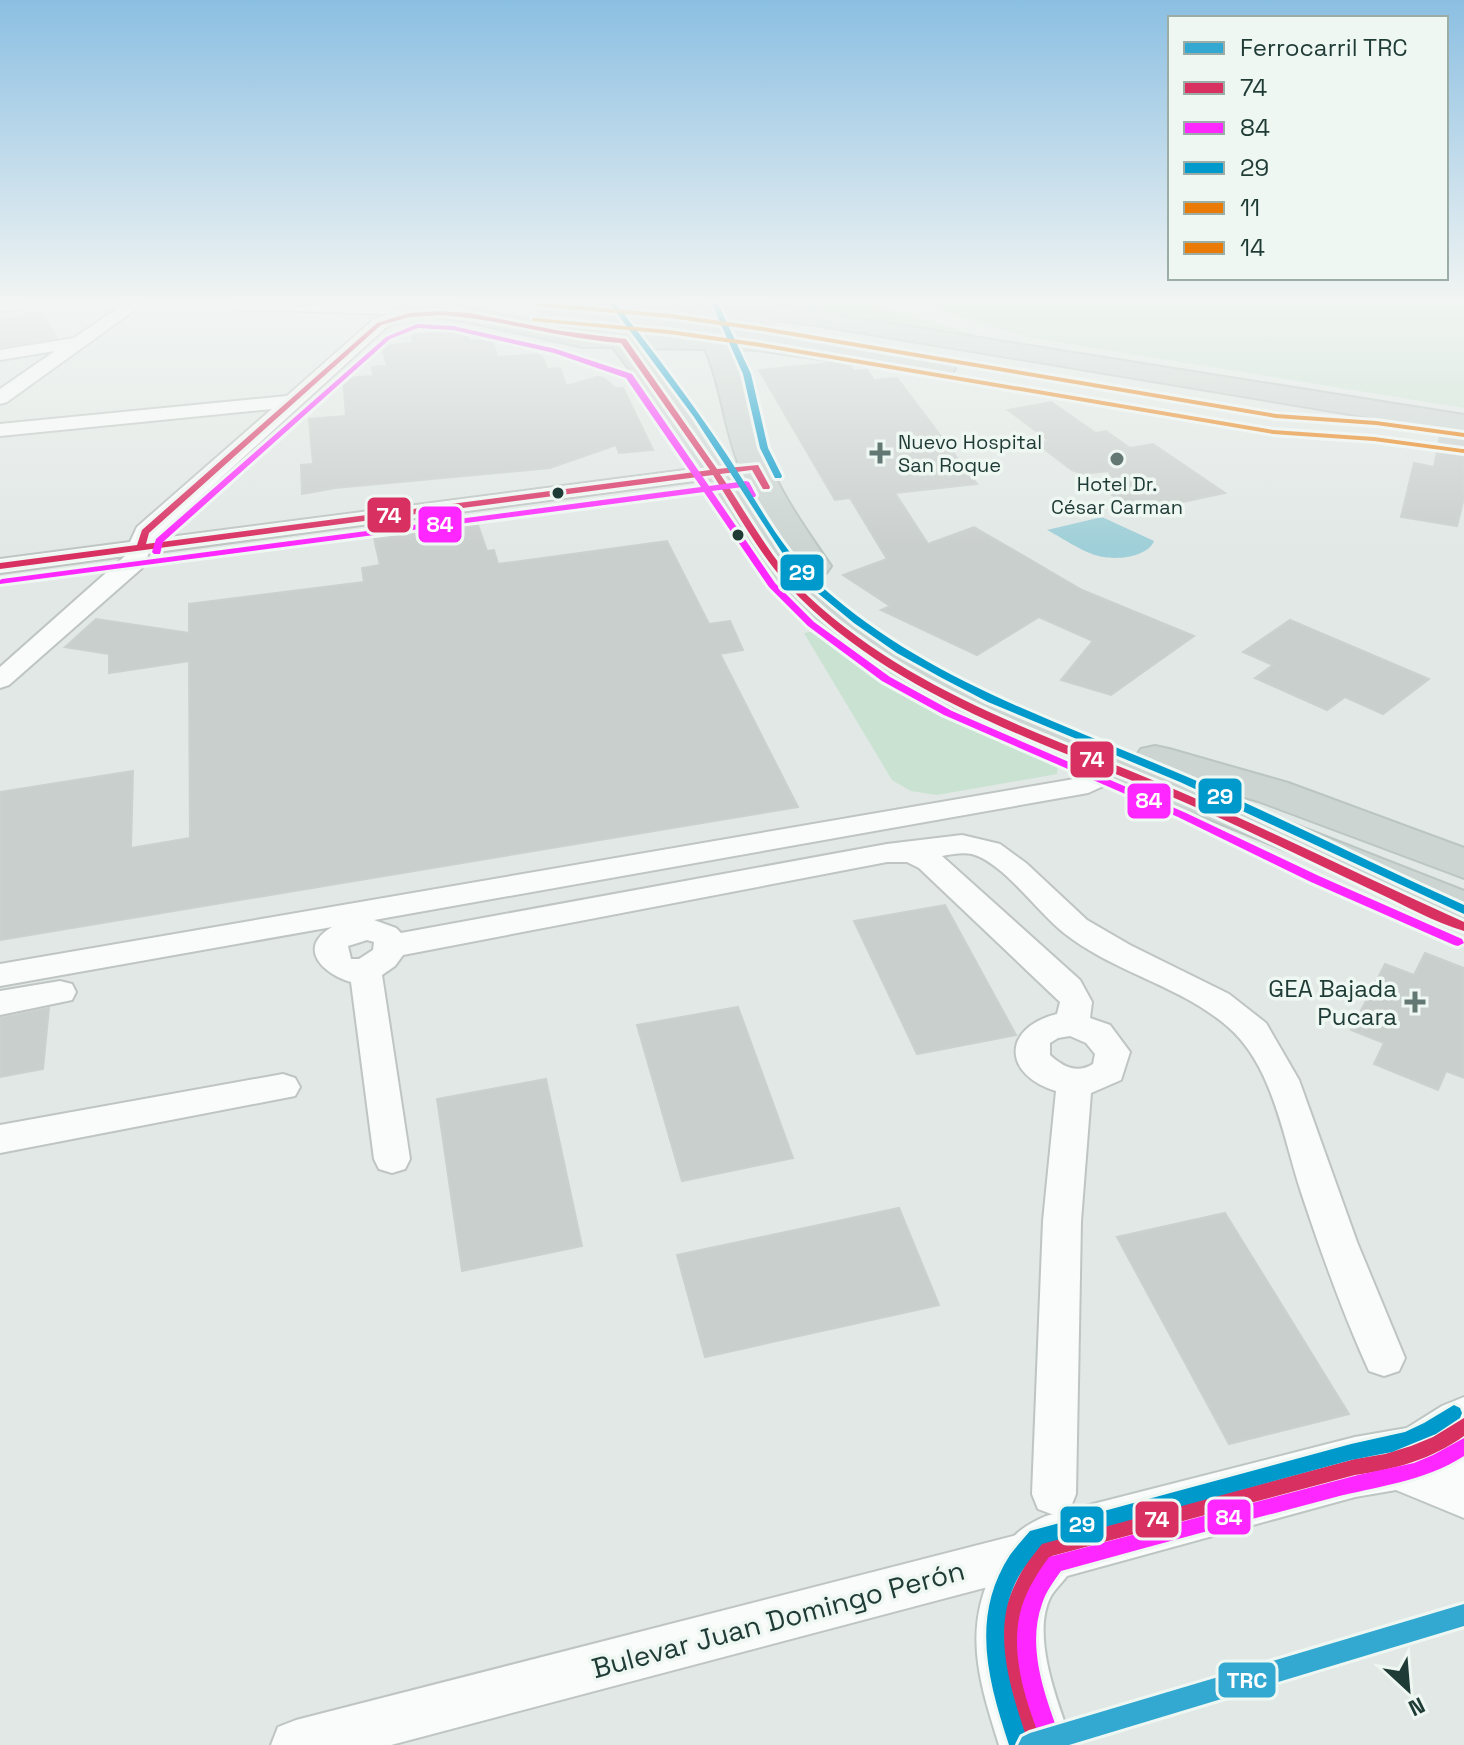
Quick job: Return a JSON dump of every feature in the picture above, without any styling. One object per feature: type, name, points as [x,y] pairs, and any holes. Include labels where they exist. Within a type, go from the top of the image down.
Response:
[{"type":"main road","points":[[655,385],[784,575],[839,626],[895,666],[933,687],[1136,764],[1464,881]]},
{"type":"main road","points":[[732,385],[755,467],[789,530],[807,557],[844,600],[868,619],[913,652],[1136,764],[1189,800],[1321,864],[1464,927]]},
{"type":"main road","points":[[1076,385],[1464,448]]},
{"type":"main road","points":[[1096,385],[1138,394]]},
{"type":"main road","points":[[1223,385],[1464,424]]},
{"type":"main road","points":[[1136,764],[1285,796],[1464,864]]},
{"type":"main road","points":[[1189,800],[1464,908]]},
{"type":"main road","name":"Bulevar Juan Domingo Perón","points":[[1050,1522],[1355,1467],[1400,1462],[1439,1444],[1464,1426]]},
{"type":"main road","name":"Bulevar Juan Domingo Perón","points":[[1400,1462],[1429,1470],[1464,1487]]},
{"type":"main road","points":[[1036,1745],[1016,1674],[1010,1616],[1015,1590],[1050,1522]]},
{"type":"street","points":[[0,398],[18,385]]},
{"type":"street","points":[[0,680],[134,563],[145,532],[310,385]]},
{"type":"street","points":[[0,430],[293,401]]},
{"type":"street","points":[[0,566],[755,467]]},
{"type":"street","points":[[0,975],[1088,785],[1136,764]]},
{"type":"street","points":[[392,1159],[365,969],[383,960],[391,946],[887,853],[960,844],[980,847],[998,856],[1075,926],[1097,941],[1224,1007],[1253,1031],[1275,1065],[1349,1279],[1384,1358]]},
{"type":"street","points":[[911,852],[930,861],[1068,988],[1076,1002],[1072,1024]]},
{"type":"street","points":[[0,1003],[60,992]]},
{"type":"street","points":[[1072,1024],[1098,1034],[1113,1052],[1109,1071],[1088,1083],[1074,1083],[1048,1075],[1033,1058],[1031,1049],[1039,1032],[1048,1027],[1072,1024]]},
{"type":"street","points":[[1050,1522],[1062,1221],[1074,1083]]},
{"type":"street","points":[[0,1139],[283,1087]]},
{"type":"street","name":"Bulevar Juan Domingo Perón","points":[[296,1745],[1050,1522]]},
{"type":"green space","points":[[1325,385],[1464,385],[1464,408]]},
{"type":"green space","points":[[816,631],[1058,765],[1057,774],[937,795],[911,791],[892,780],[804,633]]},
{"type":"water","points":[[1102,517],[1154,541],[1140,553],[1110,558],[1090,553],[1047,530]]},
{"type":"building","points":[[344,385],[612,385],[623,388],[653,450],[619,453],[616,445],[550,468],[335,488],[302,494],[301,465],[313,464],[309,419],[346,416]]},
{"type":"building","points":[[768,385],[903,385],[977,484],[895,493],[928,544],[974,527],[1082,590],[1194,636],[1111,695],[1061,680],[1093,641],[1039,617],[977,655],[881,610],[890,606],[843,575],[887,559],[850,498],[835,500]]},
{"type":"building","name":"Hotel Dr. César Carman","points":[[1051,402],[1096,433],[1106,431],[1130,448],[1153,444],[1225,493],[1164,506],[1155,499],[1123,503],[1096,483],[1111,478],[1109,471],[1083,474],[1072,470],[1036,443],[1049,441],[1008,410]]},
{"type":"building","points":[[1440,436],[1464,440],[1464,498],[1457,526],[1401,517],[1414,463],[1434,467]]},
{"type":"building","points":[[478,525],[487,551],[494,550],[498,564],[667,541],[709,624],[730,621],[743,650],[720,654],[798,807],[0,940],[0,792],[133,771],[131,848],[190,838],[189,661],[109,673],[109,654],[65,647],[96,619],[189,633],[189,604],[364,582],[362,568],[380,565],[374,538]]},
{"type":"building","points":[[1290,620],[1429,679],[1383,714],[1345,697],[1327,710],[1255,678],[1273,665],[1243,652]]},
{"type":"building","points":[[945,905],[1016,1035],[917,1054],[854,921]]},
{"type":"building","name":"GEA Bajada Pucara","points":[[1425,953],[1464,968],[1464,1078],[1446,1071],[1438,1090],[1374,1064],[1384,1043],[1351,1030],[1385,964],[1414,975]]},
{"type":"building","points":[[738,1007],[793,1158],[682,1181],[637,1025]]},
{"type":"building","points":[[49,1008],[43,1069],[0,1077],[0,1018]]},
{"type":"building","points":[[546,1079],[582,1246],[462,1271],[437,1099]]},
{"type":"building","points":[[899,1208],[939,1305],[705,1357],[677,1255]]},
{"type":"building","points":[[1225,1213],[1349,1414],[1229,1444],[1117,1237]]},
{"type":"rail line","name":"TRC","points":[[1030,1745],[1464,1615]]},
{"type":"transit line","name":"74","points":[[141,548],[145,532],[310,385]]},
{"type":"transit line","name":"84","points":[[157,552],[159,541],[334,385]]},
{"type":"transit line","name":"84","points":[[635,385],[772,585],[811,624],[886,679],[948,713],[1182,815],[1315,879],[1458,942]]},
{"type":"transit line","name":"74","points":[[654,385],[792,585],[845,633],[889,663],[982,713],[1178,795],[1464,927]]},
{"type":"transit line","name":"29","points":[[675,385],[803,574],[857,621],[900,650],[945,676],[1039,721],[1184,780],[1464,910]]},
{"type":"transit line","name":"29","points":[[750,385],[764,448],[778,476]]},
{"type":"transit line","name":"14","points":[[999,385],[1273,432],[1374,439],[1462,451]]},
{"type":"transit line","name":"11","points":[[1096,385],[1276,416],[1376,423],[1464,435]]},
{"type":"transit line","name":"74","points":[[0,566],[755,467],[766,487]]},
{"type":"transit line","name":"84","points":[[2,582],[746,484],[752,495]]},
{"type":"transit line","name":"29","points":[[1019,1745],[997,1662],[997,1611],[1004,1586],[1036,1537],[1351,1452],[1392,1444],[1418,1435],[1454,1413]]},
{"type":"transit line","name":"74","points":[[1036,1745],[1013,1667],[1011,1621],[1028,1574],[1046,1549],[1399,1458],[1426,1449],[1464,1426]]},
{"type":"transit line","name":"84","points":[[1051,1740],[1030,1671],[1027,1628],[1031,1606],[1040,1585],[1055,1563],[1358,1483],[1400,1475],[1439,1461],[1464,1446]]},
{"type":"place","name":"Nuevo Hospital San Roque","points":[[880,453]]},
{"type":"place","name":"Hotel Dr. César Carman","points":[[1117,459]]},
{"type":"place","name":"GEA Bajada Pucara","points":[[1415,1002]]}]
